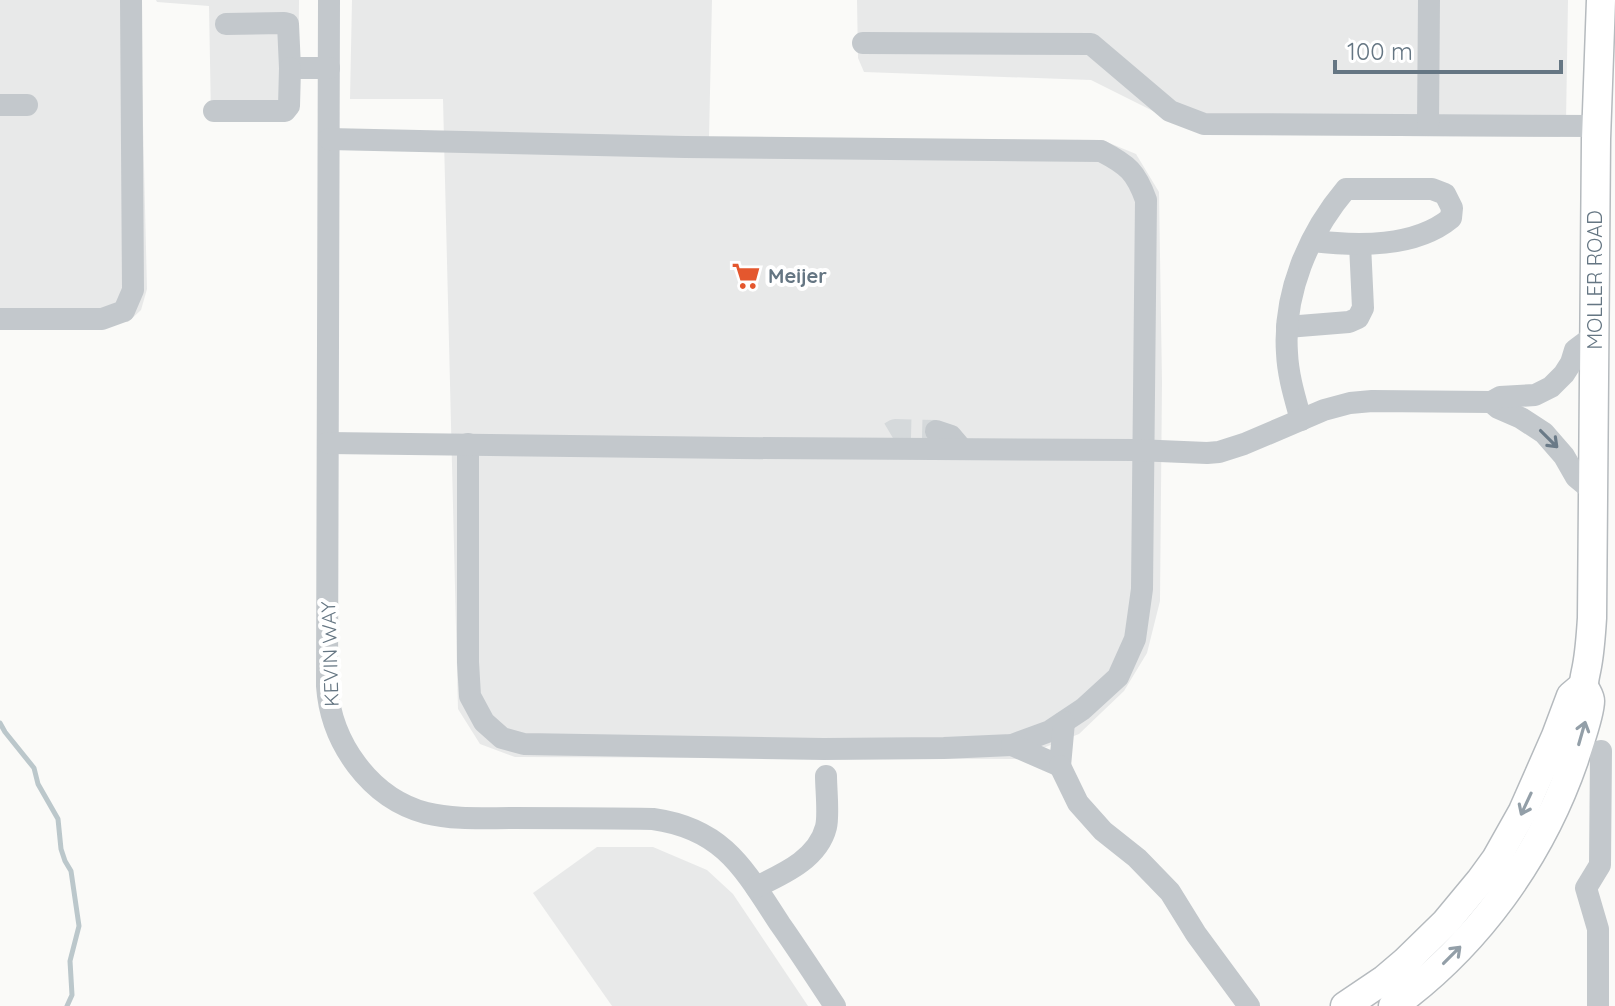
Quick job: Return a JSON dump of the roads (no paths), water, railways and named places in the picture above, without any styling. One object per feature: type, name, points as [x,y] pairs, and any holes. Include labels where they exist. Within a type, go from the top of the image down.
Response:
[{"type":"main road","name":"MOLLER ROAD","points":[[1393,1006],[1467,940],[1502,898],[1533,851],[1558,801],[1577,750],[1590,700],[1584,685],[1592,618],[1597,126],[1608,39],[1601,0]]},
{"type":"main road","points":[[1345,1006],[1405,962],[1446,922],[1480,881],[1523,811],[1571,696],[1584,685]]},
{"type":"street","points":[[0,319],[102,319],[124,311],[133,290],[131,0]]},
{"type":"street","name":"KEVIN WAY","points":[[329,0],[328,694],[338,735],[352,759],[371,781],[399,802],[425,813],[453,818],[653,819],[694,830],[718,844],[744,868],[835,1006]]},
{"type":"street","points":[[1428,125],[1429,0]]},
{"type":"street","points":[[214,111],[285,111],[289,106],[288,24],[226,24]]},
{"type":"street","points":[[863,43],[1091,44],[1170,111],[1204,124],[1597,126]]},
{"type":"street","points":[[290,68],[329,68]]},
{"type":"street","points":[[0,105],[27,105]]},
{"type":"street","points":[[329,139],[685,147],[1101,151],[1122,162],[1138,179],[1146,200],[1142,589],[1135,639],[1118,677],[1083,709],[1050,731],[1012,745],[810,748],[524,744],[502,738],[484,722],[470,696],[468,444]]},
{"type":"street","points":[[1301,420],[1287,355],[1290,301],[1303,257],[1332,205],[1346,189],[1432,189],[1445,194],[1452,208],[1451,218],[1439,228],[1414,238],[1349,245],[1312,241]]},
{"type":"street","points":[[1287,327],[1349,322],[1358,318],[1363,308],[1360,244]]},
{"type":"street","points":[[328,443],[884,441],[962,449],[1219,452],[1338,405],[1361,402],[1491,402],[1500,397],[1535,395],[1551,387],[1564,374],[1575,350],[1595,335]]},
{"type":"street","points":[[1491,402],[1544,433],[1564,456],[1576,477],[1594,492]]},
{"type":"street","points":[[936,431],[951,436],[962,449]]},
{"type":"street","points":[[1064,722],[1060,766],[1078,803],[1103,831],[1137,858],[1170,892],[1196,934],[1249,1006]]},
{"type":"street","points":[[1012,745],[1060,766]]},
{"type":"street","points":[[756,887],[790,870],[814,850],[826,827],[826,776],[810,748]]},
{"type":"street","points":[[826,776],[842,748]]},
{"type":"street","points":[[1598,1006],[1598,929],[1586,888],[1600,865],[1601,751]]},
{"type":"waterway","points":[[0,723],[34,768],[38,784],[58,819],[61,849],[71,871],[79,926],[70,961],[72,995],[67,1006]]},
{"type":"tunnel","points":[[890,433],[895,430],[936,431]]},
{"type":"place","name":"Meijer","points":[[746,276]]}]
